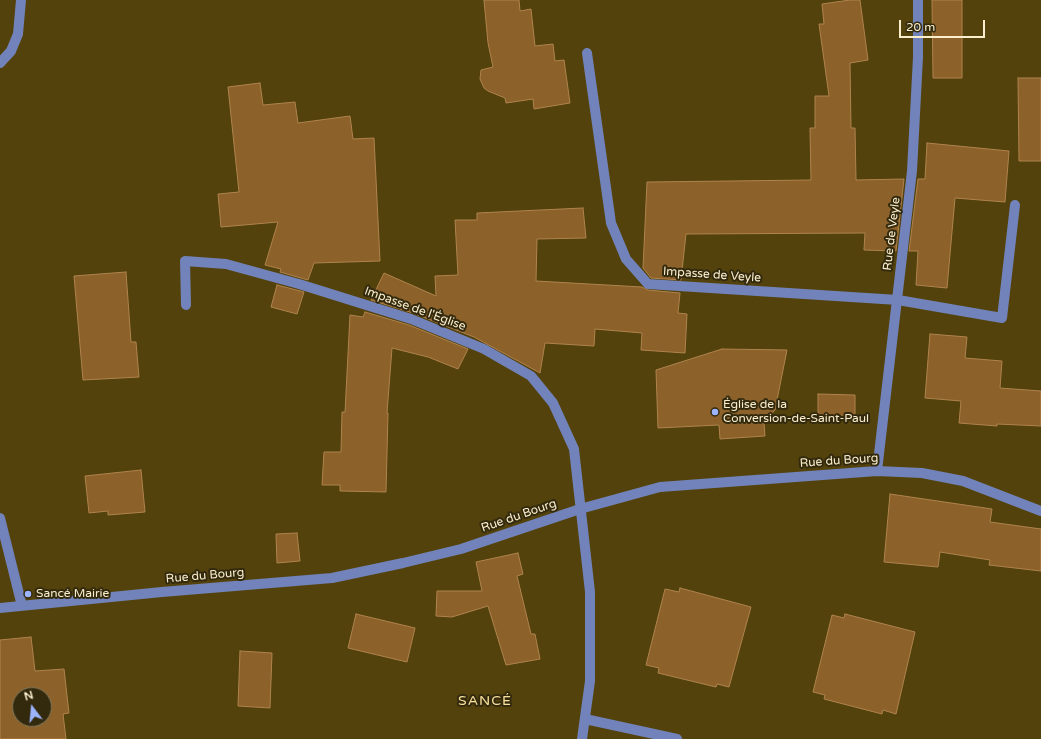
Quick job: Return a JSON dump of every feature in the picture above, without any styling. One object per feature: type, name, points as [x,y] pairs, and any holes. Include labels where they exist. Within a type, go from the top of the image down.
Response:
[{"type":"street","points":[[0,63],[11,51],[18,34],[21,0]]},
{"type":"street","name":"Rue de Veyle","points":[[877,470],[912,171],[918,57],[918,0]]},
{"type":"street","name":"Impasse de Veyle","points":[[587,53],[610,223],[626,259],[648,284],[898,300],[1002,318],[1015,205]]},
{"type":"street","name":"Impasse de l'Église","points":[[186,305],[185,261],[226,264],[299,284],[411,319],[484,349],[531,376],[553,403],[574,450],[580,509]]},
{"type":"street","name":"Rue du Bourg","points":[[0,608],[162,592],[332,578],[461,549],[580,509],[660,487],[809,477],[877,470],[922,473],[963,481],[1041,511]]},
{"type":"street","points":[[580,509],[590,592],[590,681],[582,739]]},
{"type":"street","points":[[0,518],[22,606]]},
{"type":"street","points":[[585,719],[677,739]]},
{"type":"building","points":[[484,0],[519,0],[520,11],[531,9],[535,46],[553,44],[555,61],[564,60],[570,103],[534,109],[533,99],[506,103],[505,98],[484,88],[480,79],[481,70],[493,67],[488,43]]},
{"type":"building","points":[[860,0],[868,60],[850,63],[851,128],[855,128],[856,180],[904,179],[896,251],[864,250],[865,233],[686,234],[681,280],[651,278],[643,268],[647,182],[811,180],[810,128],[815,128],[815,96],[829,96],[819,24],[824,24],[822,4]]},
{"type":"building","points":[[932,0],[962,0],[962,78],[933,78]]},
{"type":"building","points":[[1018,78],[1041,78],[1041,161],[1019,161]]},
{"type":"building","points":[[260,83],[263,105],[295,102],[298,123],[350,116],[353,139],[374,138],[380,261],[314,263],[308,280],[280,272],[281,269],[265,265],[278,222],[221,227],[218,194],[239,192],[228,87]]},
{"type":"building","points":[[927,143],[1009,151],[1005,202],[955,198],[947,288],[916,285],[918,251],[909,251],[918,179],[925,179]]},
{"type":"building","points":[[583,208],[586,238],[537,239],[536,281],[642,287],[648,290],[680,293],[678,313],[687,314],[685,353],[641,350],[642,333],[595,329],[594,346],[545,343],[540,373],[474,337],[413,313],[371,300],[384,273],[436,296],[435,276],[458,275],[455,220],[477,220],[477,213]]},
{"type":"building","points":[[126,272],[131,342],[136,342],[139,377],[83,380],[74,276]]},
{"type":"building","points":[[277,285],[304,292],[297,314],[271,307]]},
{"type":"building","points":[[365,312],[409,325],[468,349],[458,369],[428,357],[392,348],[387,413],[386,492],[340,491],[340,485],[322,485],[324,452],[341,452],[342,412],[345,412],[350,315],[363,317]]},
{"type":"building","points":[[930,334],[967,337],[965,358],[1002,361],[1000,388],[1041,391],[1041,426],[997,424],[997,426],[959,423],[961,401],[925,398]]},
{"type":"building","points":[[722,349],[787,350],[775,410],[764,422],[765,436],[720,439],[719,425],[658,428],[656,370]]},
{"type":"building","points":[[818,394],[855,395],[855,419],[818,417]]},
{"type":"building","points":[[141,470],[145,512],[108,515],[108,511],[89,513],[85,476]]},
{"type":"building","points":[[890,494],[992,509],[990,522],[1041,529],[1041,571],[989,565],[990,560],[940,552],[938,567],[884,562]]},
{"type":"building","points":[[297,533],[300,561],[277,563],[276,534]]},
{"type":"building","points":[[518,553],[523,574],[517,576],[531,634],[535,634],[540,659],[506,665],[488,606],[452,617],[436,616],[437,591],[482,591],[476,562]]},
{"type":"building","points":[[680,588],[751,607],[729,687],[717,684],[716,687],[658,673],[659,668],[646,665],[665,589],[679,592]]},
{"type":"building","points":[[356,614],[415,628],[407,662],[348,648]]},
{"type":"building","points":[[845,614],[915,632],[896,714],[883,710],[882,714],[824,699],[825,695],[813,692],[832,615],[844,618]]},
{"type":"building","points":[[31,637],[35,671],[64,669],[69,713],[63,714],[66,739],[0,739],[0,640]]},
{"type":"building","points":[[240,651],[272,653],[270,708],[238,706]]},
{"type":"place","name":"Église de la Conversion-de-Saint-Paul","points":[[715,412]]},
{"type":"place","name":"Sancé Mairie","points":[[28,594]]},
{"type":"district","name":"SANCÉ","points":[[485,701]]}]
